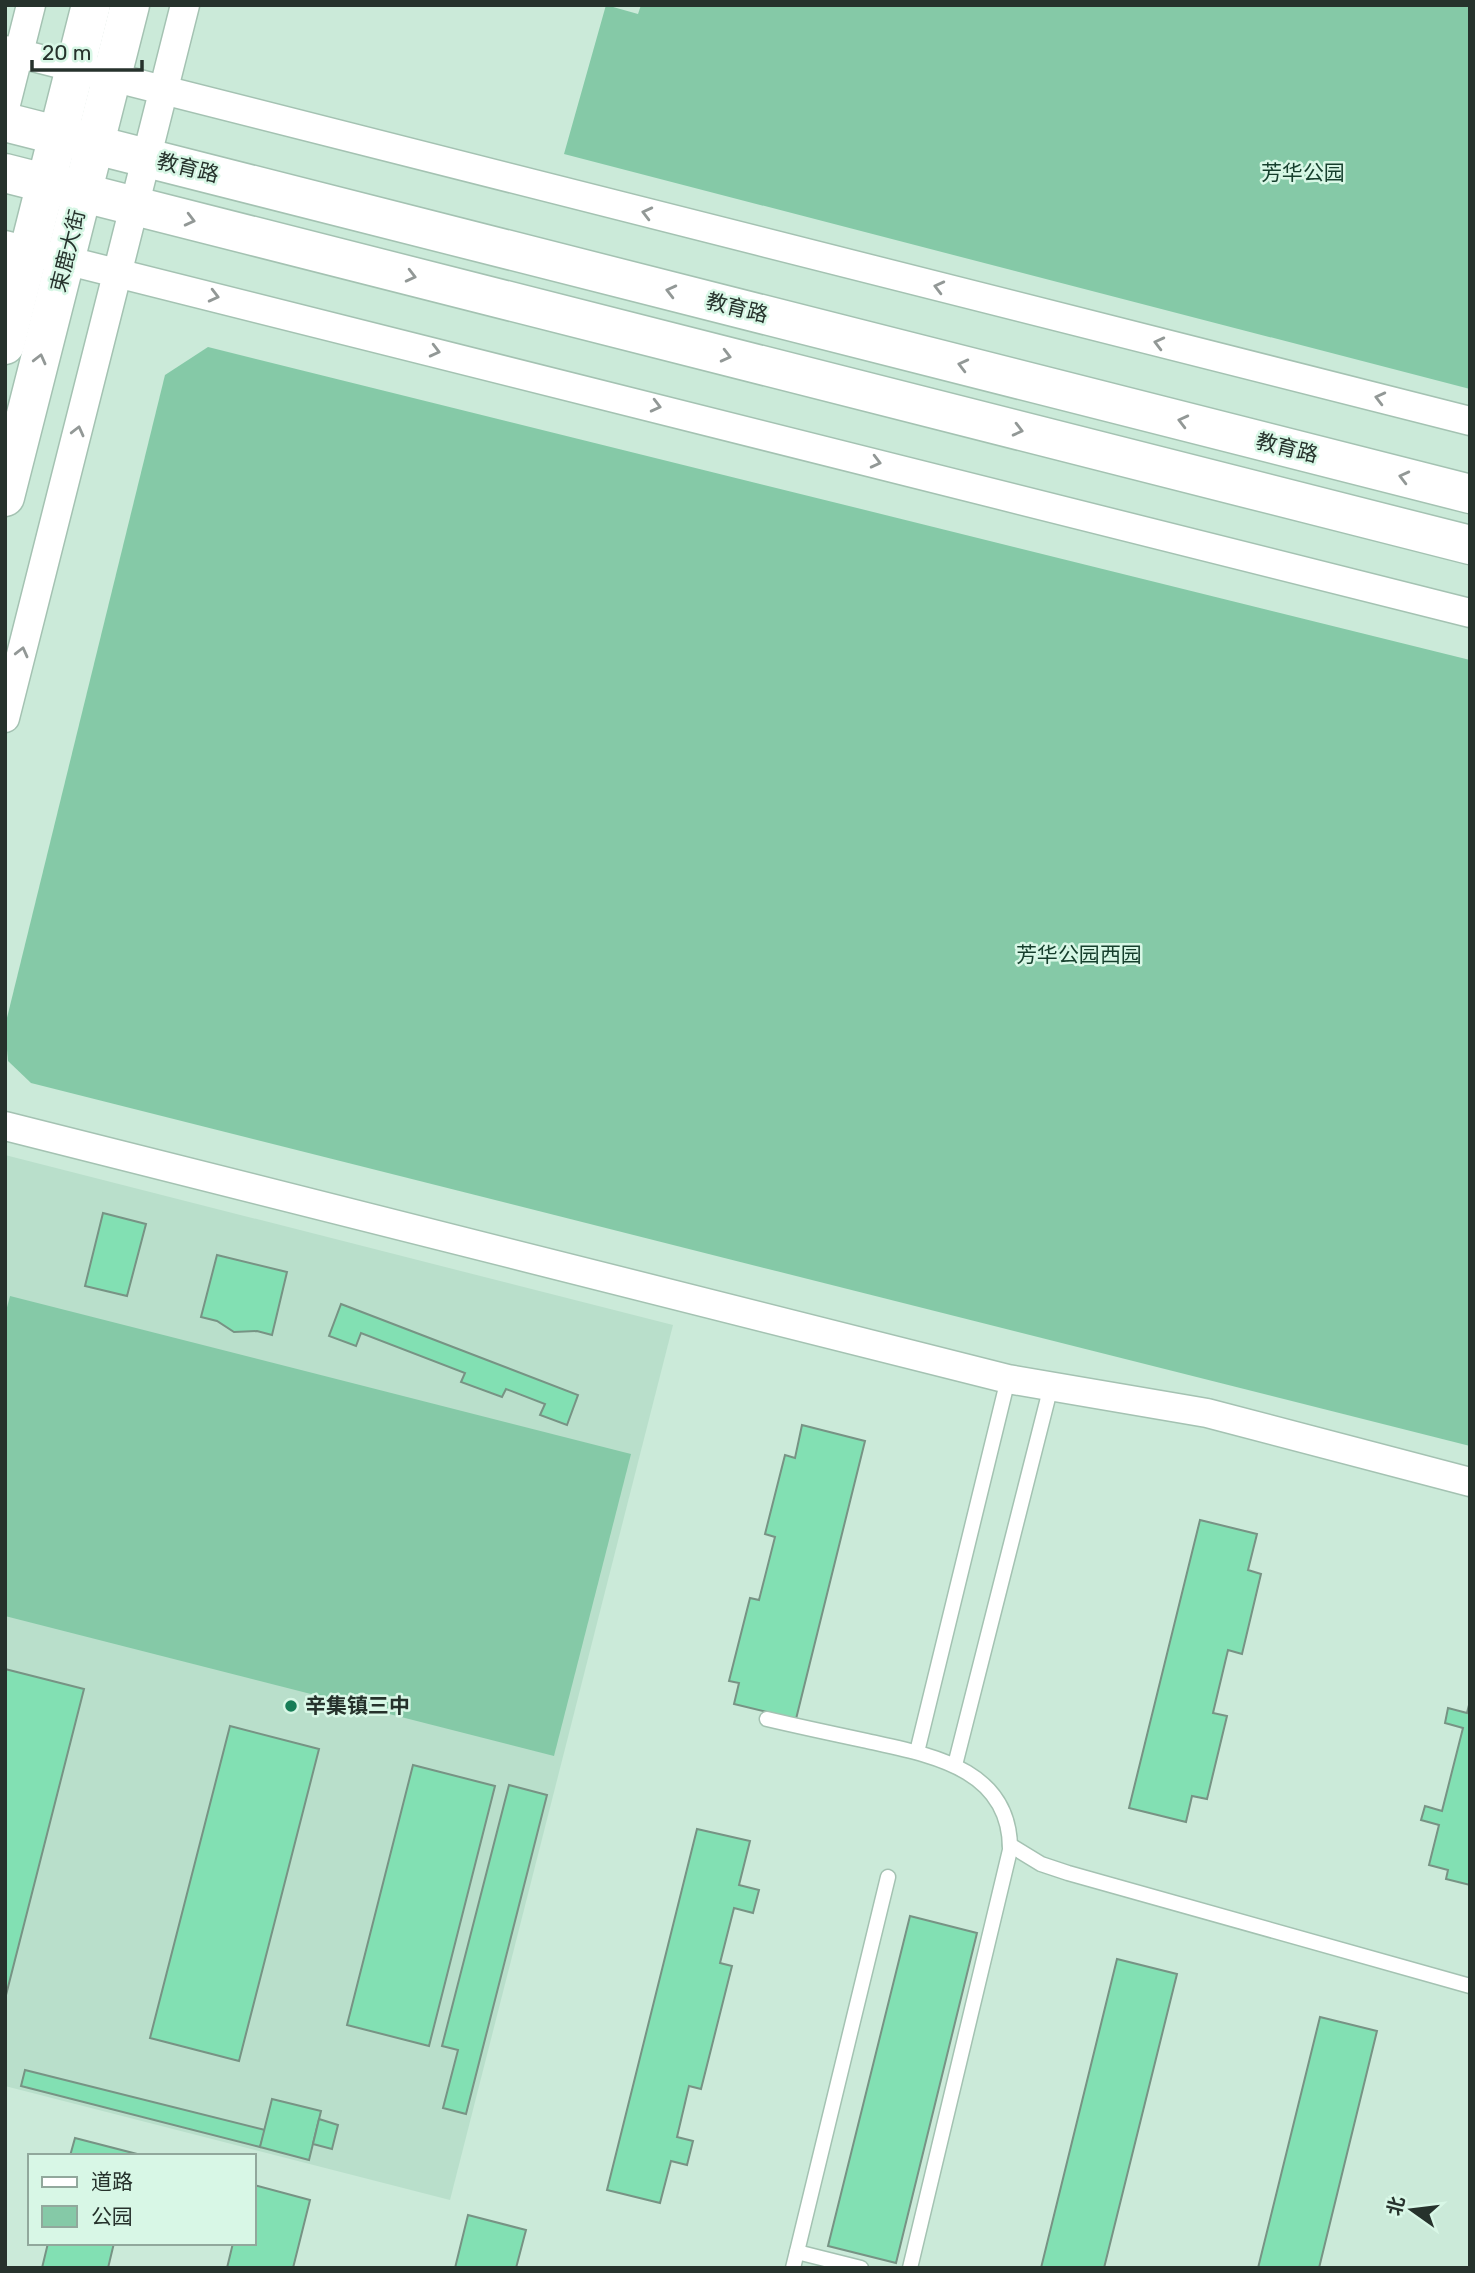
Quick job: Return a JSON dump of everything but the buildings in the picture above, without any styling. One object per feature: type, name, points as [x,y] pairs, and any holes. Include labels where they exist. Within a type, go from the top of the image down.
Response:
[{"type":"main road","name":"束鹿大街","points":[[5,345],[17,248],[46,183],[91,5]]},
{"type":"main road","name":"束鹿大街","points":[[5,497],[130,5]]},
{"type":"main road","name":"教育路","points":[[5,122],[1470,494]]},
{"type":"main road","points":[[5,173],[1470,545]]},
{"type":"street","points":[[5,108],[12,52],[31,5]]},
{"type":"street","points":[[5,718],[186,5]]},
{"type":"street","points":[[12,52],[1470,421]]},
{"type":"street","points":[[17,248],[1470,613]]},
{"type":"street","points":[[5,1126],[1008,1379],[1207,1413],[1470,1482]]},
{"type":"lane","points":[[917,1752],[1008,1379]]},
{"type":"lane","points":[[955,1765],[1051,1387]]},
{"type":"lane","points":[[768,1719],[942,1758],[970,1774],[1007,1817],[1010,1845],[909,2268]]},
{"type":"lane","points":[[1010,1845],[1041,1864],[1068,1873],[1470,1986]]},
{"type":"lane","points":[[793,2268],[888,1877]]},
{"type":"lane","points":[[797,2252],[861,2268]]},
{"type":"shaded area","name":"辛集镇三中","points":[[5,1155],[673,1325],[450,2200],[5,2086]]},
{"type":"green space","name":"芳华公园","points":[[606,5],[638,14],[641,5],[1470,5],[1470,389],[564,154]]},
{"type":"green space","name":"芳华公园西园","points":[[208,347],[1470,660],[1470,1446],[31,1083],[8,1061],[5,1026],[165,375]]},
{"type":"green space","points":[[10,1296],[631,1454],[554,1756],[5,1616],[5,1315]]},
{"type":"place","name":"辛集镇三中","points":[[291,1706]]}]
